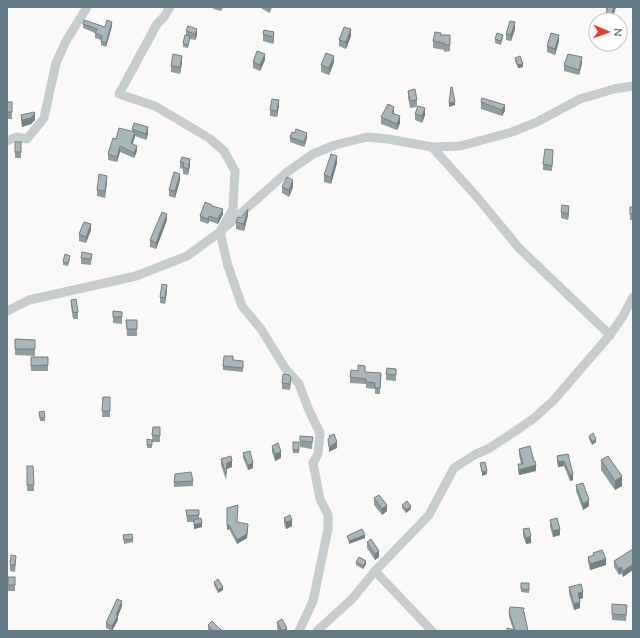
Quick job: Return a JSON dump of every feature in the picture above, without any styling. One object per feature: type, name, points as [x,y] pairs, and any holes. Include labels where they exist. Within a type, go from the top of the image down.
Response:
[{"type":"street","points":[[7,141],[16,137],[27,139],[44,118],[56,63],[66,41],[88,7]]},
{"type":"street","points":[[170,7],[164,17],[157,24],[120,94],[155,106],[209,138],[224,151],[235,171],[233,209],[220,232],[228,266],[242,306],[260,329],[285,368],[299,384],[320,433],[318,454],[313,464],[320,499],[328,515],[328,529],[313,601],[299,631]]},
{"type":"street","points":[[7,311],[29,300],[136,276],[187,256],[220,232],[286,173],[313,154],[335,145],[367,137],[388,139],[432,147],[460,146],[505,134],[537,122],[580,100],[614,89],[633,86]]},
{"type":"street","points":[[432,147],[477,197],[519,248],[610,335]]},
{"type":"street","points":[[317,631],[352,598],[375,571],[429,515],[454,468],[476,454],[488,449],[533,419],[553,401],[610,335],[623,316],[633,297]]},
{"type":"street","points":[[375,571],[432,631]]},
{"type":"building","points":[[608,7],[614,7],[613,12],[606,12]]},
{"type":"building","points":[[84,20],[105,27],[107,20],[112,22],[106,43],[101,41],[102,36],[95,33],[97,29],[83,24]]},
{"type":"building","points":[[510,21],[515,22],[511,35],[506,34]]},
{"type":"building","points":[[188,26],[197,29],[195,34],[186,31]]},
{"type":"building","points":[[344,27],[351,29],[346,42],[339,40]]},
{"type":"building","points":[[264,30],[274,32],[273,37],[263,34]]},
{"type":"building","points":[[435,32],[441,33],[440,35],[450,35],[450,45],[444,45],[444,43],[433,41]]},
{"type":"building","points":[[497,33],[503,35],[501,41],[495,39]]},
{"type":"building","points":[[551,33],[559,35],[555,49],[547,46]]},
{"type":"building","points":[[185,35],[190,36],[188,45],[183,43]]},
{"type":"building","points":[[257,51],[265,54],[260,65],[253,62]]},
{"type":"building","points":[[326,53],[334,56],[329,68],[321,65]]},
{"type":"building","points":[[173,54],[182,56],[180,67],[171,66]]},
{"type":"building","points":[[568,54],[582,57],[579,70],[564,65]]},
{"type":"building","points":[[520,56],[523,64],[518,65],[515,58]]},
{"type":"building","points":[[451,87],[455,102],[449,103]]},
{"type":"building","points":[[415,89],[417,100],[410,101],[408,91]]},
{"type":"building","points":[[482,98],[505,105],[502,110],[481,102]]},
{"type":"building","points":[[272,99],[279,100],[277,111],[270,110]]},
{"type":"building","points":[[7,102],[12,102],[12,112],[7,112]]},
{"type":"building","points":[[388,104],[394,107],[392,113],[400,116],[397,124],[381,117]]},
{"type":"building","points":[[418,106],[425,108],[422,116],[415,114]]},
{"type":"building","points":[[35,113],[31,118],[22,120],[21,115]]},
{"type":"building","points":[[134,123],[148,127],[146,134],[132,129]]},
{"type":"building","points":[[119,128],[135,132],[131,143],[137,146],[134,153],[120,146],[117,157],[108,154],[113,138],[116,139]]},
{"type":"building","points":[[296,129],[307,133],[304,142],[290,137],[292,132],[295,133]]},
{"type":"building","points":[[15,142],[21,142],[21,152],[15,152]]},
{"type":"building","points":[[545,149],[553,150],[552,166],[543,164]]},
{"type":"building","points":[[331,154],[337,156],[331,177],[324,175]]},
{"type":"building","points":[[182,157],[190,159],[188,169],[183,167],[184,163],[180,162]]},
{"type":"building","points":[[174,172],[180,174],[175,191],[169,190]]},
{"type":"building","points":[[99,174],[107,176],[105,191],[97,190]]},
{"type":"building","points":[[287,177],[293,180],[289,190],[282,187]]},
{"type":"building","points":[[205,202],[223,209],[218,219],[209,216],[208,219],[200,216]]},
{"type":"building","points":[[562,205],[569,206],[568,214],[561,212]]},
{"type":"building","points":[[630,207],[633,207],[633,214],[630,214]]},
{"type":"building","points":[[248,209],[244,224],[236,222],[238,217],[241,218]]},
{"type":"building","points":[[162,212],[167,214],[156,243],[150,240]]},
{"type":"building","points":[[84,222],[91,224],[86,237],[79,234]]},
{"type":"building","points":[[82,252],[92,254],[91,259],[81,258]]},
{"type":"building","points":[[65,254],[70,256],[68,263],[63,262]]},
{"type":"building","points":[[162,284],[167,285],[165,298],[160,297]]},
{"type":"building","points":[[76,299],[78,312],[73,313],[71,300]]},
{"type":"building","points":[[113,311],[122,312],[122,317],[113,317]]},
{"type":"building","points":[[126,320],[137,320],[137,329],[127,329]]},
{"type":"building","points":[[15,339],[35,340],[35,349],[15,349]]},
{"type":"building","points":[[224,356],[233,356],[233,360],[243,361],[243,368],[223,366]]},
{"type":"building","points":[[31,357],[48,357],[48,365],[31,366]]},
{"type":"building","points":[[358,365],[365,366],[365,372],[381,373],[380,388],[375,388],[375,383],[366,382],[366,379],[350,377],[351,370],[358,371]]},
{"type":"building","points":[[387,368],[396,369],[396,375],[386,374]]},
{"type":"building","points":[[283,374],[289,375],[291,378],[290,384],[282,383]]},
{"type":"building","points":[[103,397],[110,397],[110,411],[102,411]]},
{"type":"building","points":[[44,411],[45,417],[40,418],[39,412]]},
{"type":"building","points":[[153,427],[160,427],[160,436],[152,435]]},
{"type":"building","points":[[593,433],[596,439],[592,442],[589,436]]},
{"type":"building","points":[[334,434],[337,442],[329,447],[329,436]]},
{"type":"building","points":[[300,436],[313,437],[312,442],[300,441]]},
{"type":"building","points":[[147,439],[152,440],[152,445],[147,445]]},
{"type":"building","points":[[293,442],[299,442],[299,450],[293,450]]},
{"type":"building","points":[[278,443],[281,452],[275,454],[272,446]]},
{"type":"building","points":[[530,446],[536,465],[519,470],[518,464],[523,464],[519,449]]},
{"type":"building","points":[[250,451],[253,463],[248,465],[243,453]]},
{"type":"building","points":[[568,454],[573,474],[570,475],[564,461],[558,462],[557,456]]},
{"type":"building","points":[[231,456],[232,461],[227,463],[226,474],[221,459]]},
{"type":"building","points":[[608,456],[622,476],[615,481],[601,460]]},
{"type":"building","points":[[485,462],[487,471],[482,472],[480,463]]},
{"type":"building","points":[[27,466],[33,466],[34,485],[27,485]]},
{"type":"building","points":[[191,472],[193,481],[174,482],[175,474]]},
{"type":"building","points":[[583,483],[589,500],[583,504],[576,485]]},
{"type":"building","points":[[379,495],[387,505],[382,509],[374,498]]},
{"type":"building","points":[[407,501],[411,506],[406,510],[402,505]]},
{"type":"building","points":[[238,505],[237,522],[248,524],[247,534],[237,540],[229,525],[227,526],[227,508]]},
{"type":"building","points":[[186,510],[199,510],[199,515],[187,516]]},
{"type":"building","points":[[290,515],[292,520],[286,522],[284,518]]},
{"type":"building","points":[[201,518],[202,523],[194,525],[194,520]]},
{"type":"building","points":[[557,518],[560,529],[553,531],[550,520]]},
{"type":"building","points":[[529,528],[531,536],[526,538],[523,529]]},
{"type":"building","points":[[362,529],[365,535],[349,541],[347,536]]},
{"type":"building","points":[[132,534],[133,539],[124,540],[123,535]]},
{"type":"building","points":[[371,539],[379,551],[375,554],[367,542]]},
{"type":"building","points":[[633,549],[633,564],[623,571],[621,567],[619,569],[614,561]]},
{"type":"building","points":[[602,550],[606,559],[590,564],[588,557],[594,555],[593,553]]},
{"type":"building","points":[[11,555],[16,556],[15,565],[10,565]]},
{"type":"building","points":[[359,557],[366,561],[363,566],[356,562]]},
{"type":"building","points":[[8,577],[15,577],[15,585],[8,585]]},
{"type":"building","points":[[218,579],[223,587],[218,590],[214,582]]},
{"type":"building","points":[[521,583],[529,583],[529,590],[521,589]]},
{"type":"building","points":[[581,584],[583,592],[578,593],[580,602],[574,604],[569,587]]},
{"type":"building","points":[[117,599],[122,601],[116,615],[118,615],[112,626],[106,623]]},
{"type":"building","points":[[612,604],[627,605],[626,615],[612,614]]},
{"type":"building","points":[[510,607],[524,608],[523,613],[524,612],[528,631],[507,631],[507,628],[515,630],[509,612]]},
{"type":"building","points":[[282,619],[287,628],[282,631],[277,622]]},
{"type":"building","points":[[212,621],[222,631],[213,631],[208,625]]}]
